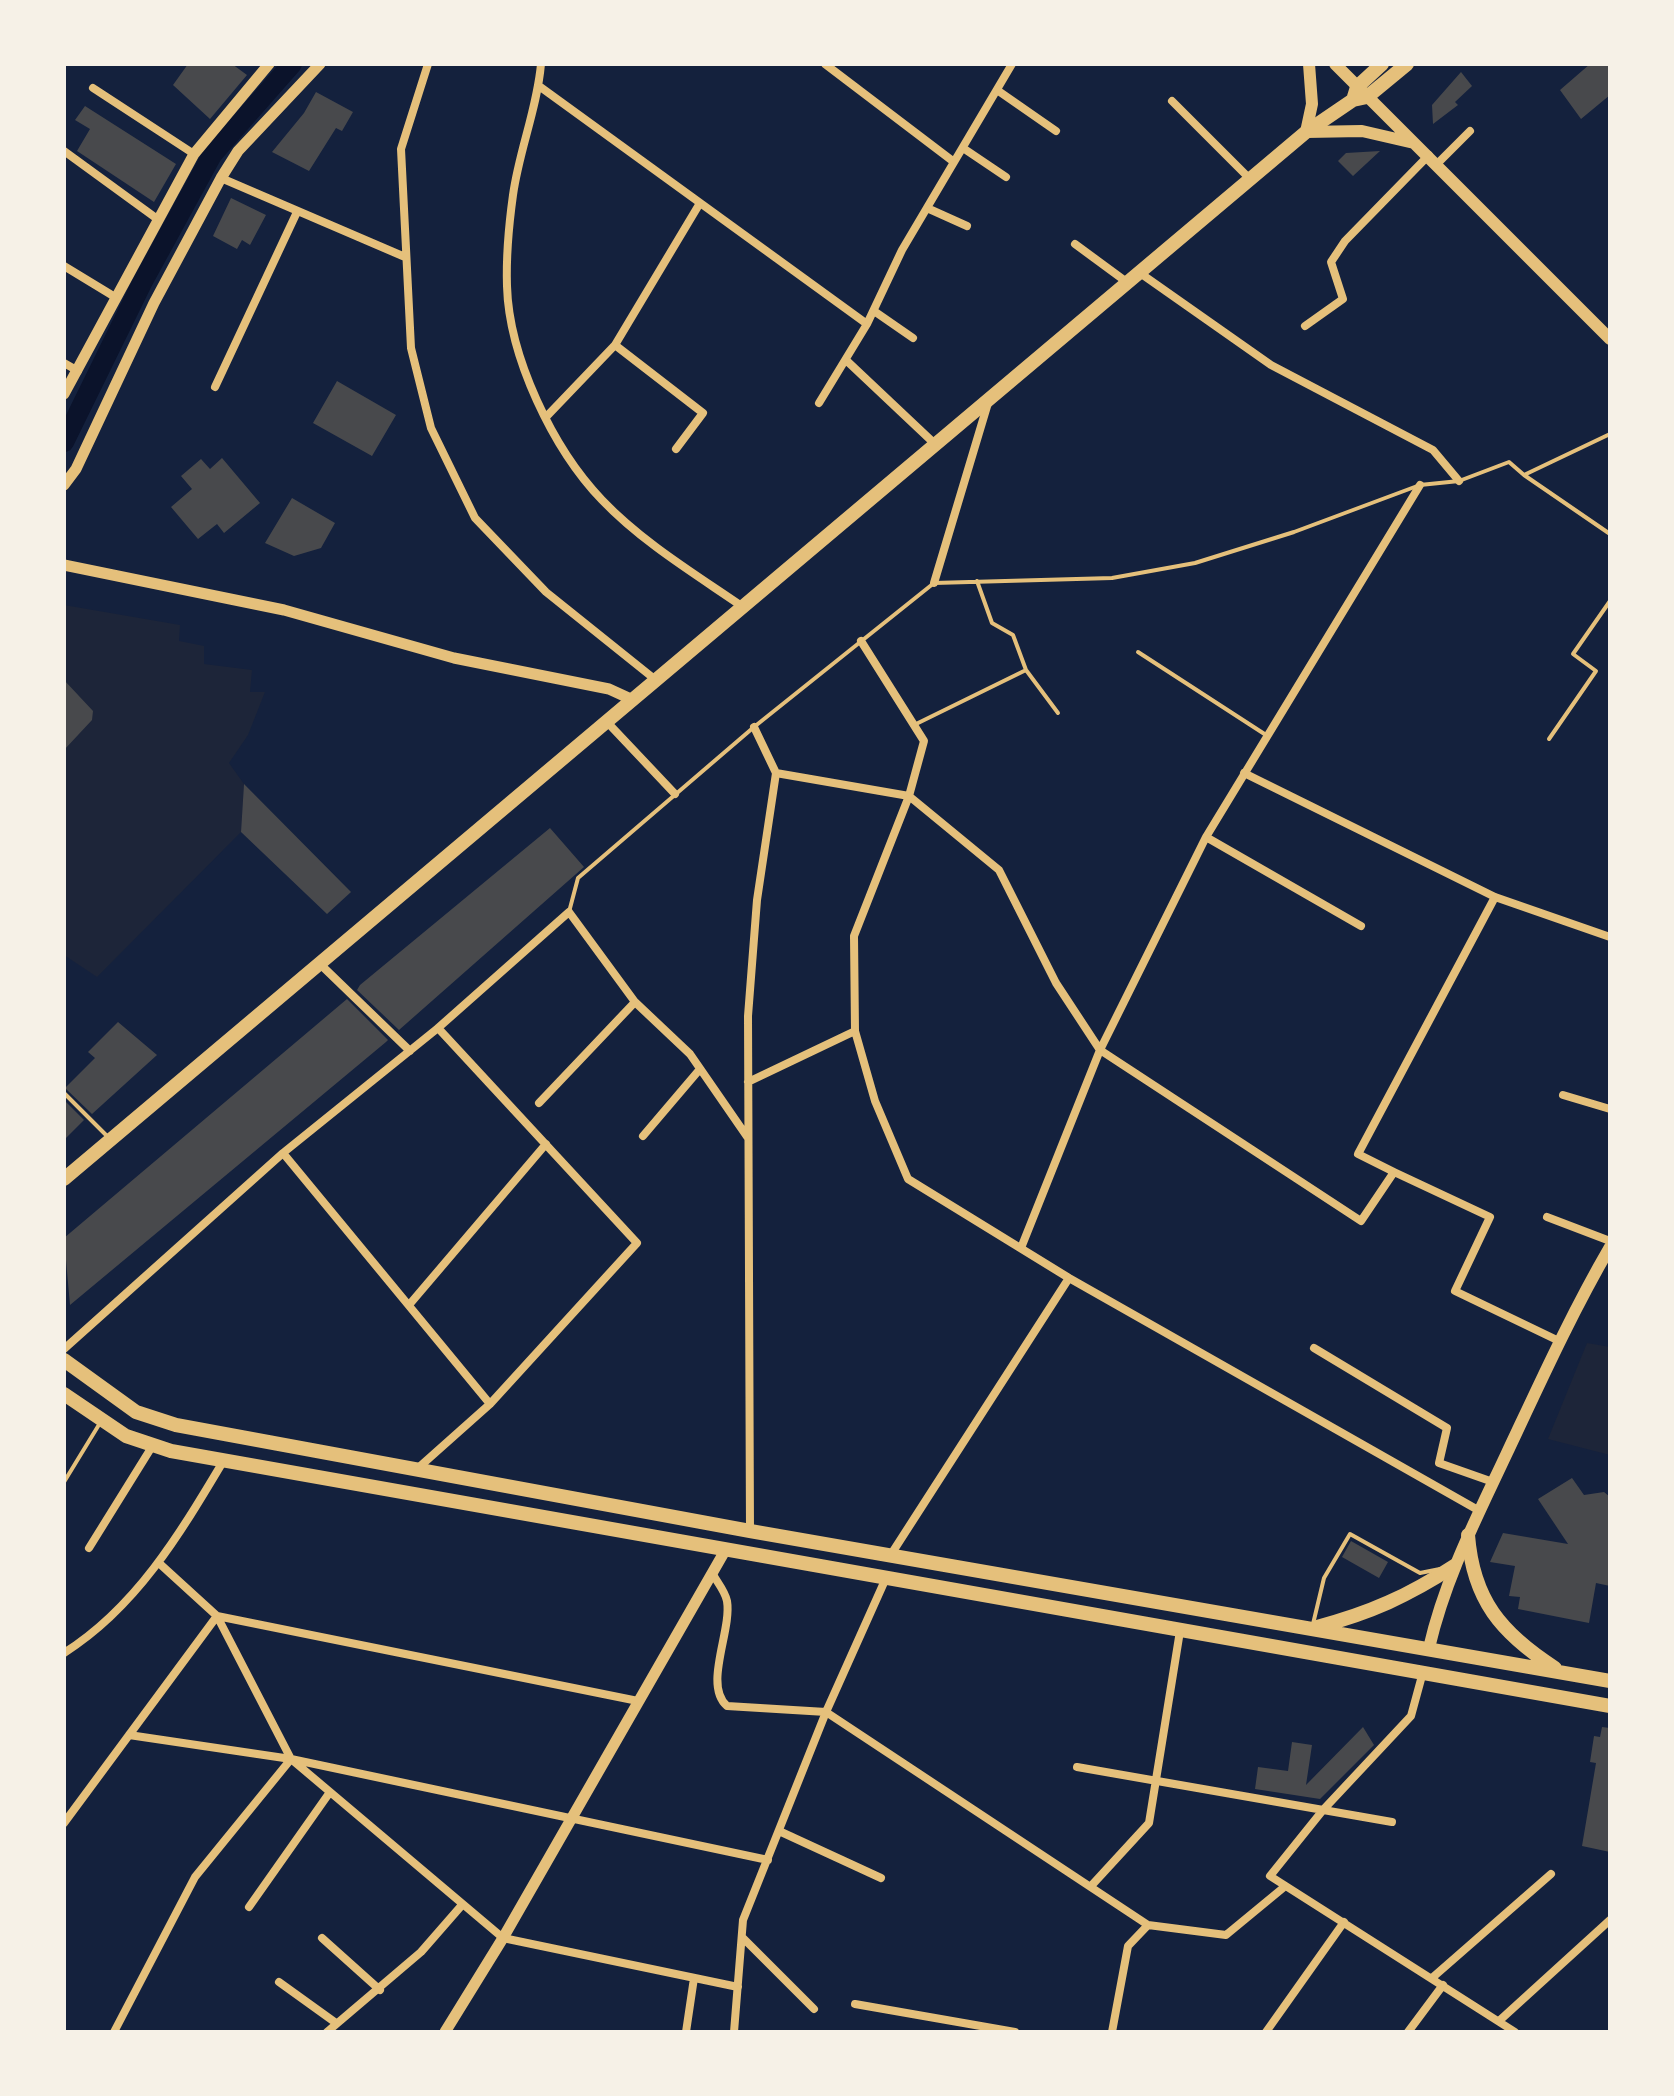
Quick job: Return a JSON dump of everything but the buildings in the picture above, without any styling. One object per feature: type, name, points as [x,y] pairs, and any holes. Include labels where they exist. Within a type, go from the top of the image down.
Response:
[{"type":"main road","points":[[1306,132],[1312,104],[1309,64]]},
{"type":"main road","points":[[1335,64],[1359,95],[1417,143],[1610,339]]},
{"type":"main road","points":[[1359,95],[1382,64]]},
{"type":"main road","points":[[64,1179],[1306,132],[1407,64]]},
{"type":"main road","points":[[1306,132],[1362,131],[1417,143]]},
{"type":"main road","points":[[1423,1672],[1454,1566],[1478,1510],[1559,1341],[1604,1267],[1610,1247]]},
{"type":"main road","points":[[64,1360],[136,1412],[176,1425],[890,1556],[1610,1681]]},
{"type":"main road","points":[[64,1394],[126,1436],[224,1460],[1610,1706]]},
{"type":"main road","points":[[1468,1535],[1470,1566],[1493,1614],[1518,1642],[1560,1672]]},
{"type":"main road","points":[[1312,1628],[1371,1612],[1414,1592],[1454,1566]]},
{"type":"street","points":[[64,485],[76,469],[154,303],[221,178],[238,151],[320,64]]},
{"type":"street","points":[[428,64],[401,149],[411,348],[431,428],[475,518],[546,592],[657,681]]},
{"type":"street","points":[[541,64],[539,86],[513,193],[507,288],[521,363],[559,441],[601,500],[656,546],[743,608]]},
{"type":"street","points":[[825,64],[954,162]]},
{"type":"street","points":[[819,403],[847,361],[927,208],[1012,64]]},
{"type":"street","points":[[64,394],[156,218],[194,154],[262,66]]},
{"type":"street","points":[[539,86],[867,324]]},
{"type":"street","points":[[93,88],[194,154]]},
{"type":"street","points":[[997,90],[1056,131]]},
{"type":"street","points":[[1172,101],[1251,180]]},
{"type":"street","points":[[1305,326],[1343,299],[1331,262],[1345,241],[1433,159],[1470,131]]},
{"type":"street","points":[[963,148],[1006,177]]},
{"type":"street","points":[[64,151],[156,218]]},
{"type":"street","points":[[221,178],[405,257]]},
{"type":"street","points":[[547,416],[615,345],[700,203]]},
{"type":"street","points":[[927,208],[967,226]]},
{"type":"street","points":[[215,387],[297,212]]},
{"type":"street","points":[[1075,244],[1128,283]]},
{"type":"street","points":[[64,266],[115,297]]},
{"type":"street","points":[[1140,273],[1271,365],[1433,450],[1459,481]]},
{"type":"street","points":[[874,311],[913,338]]},
{"type":"street","points":[[615,345],[703,413],[676,449]]},
{"type":"street","points":[[847,361],[936,445]]},
{"type":"street","points":[[64,363],[78,371]]},
{"type":"street","points":[[934,583],[989,401]]},
{"type":"street","points":[[1021,1248],[1100,1050],[1206,837],[1420,485]]},
{"type":"street","points":[[64,565],[344,624],[454,658],[609,689],[633,700]]},
{"type":"street","points":[[861,641],[924,741],[909,796],[854,936],[855,1031],[875,1101],[908,1179],[1069,1278],[1478,1510]]},
{"type":"street","points":[[607,722],[675,794]]},
{"type":"street","points":[[750,1531],[748,1016],[757,900],[776,773],[754,727]]},
{"type":"street","points":[[776,773],[909,796],[999,870],[1056,983],[1100,1050],[1361,1221],[1394,1172]]},
{"type":"street","points":[[1244,773],[1495,897],[1610,937]]},
{"type":"street","points":[[1206,837],[1361,926]]},
{"type":"street","points":[[1495,897],[1358,1154],[1490,1217],[1455,1291],[1559,1341]]},
{"type":"street","points":[[64,1349],[283,1153],[438,1028],[569,912],[635,1002],[690,1054],[748,1138]]},
{"type":"street","points":[[320,964],[410,1051]]},
{"type":"street","points":[[539,1103],[635,1002]]},
{"type":"street","points":[[416,1469],[490,1404],[637,1243],[438,1028]]},
{"type":"street","points":[[748,1082],[855,1031]]},
{"type":"street","points":[[643,1136],[700,1069]]},
{"type":"street","points":[[1563,1095],[1610,1109]]},
{"type":"street","points":[[409,1305],[546,1144]]},
{"type":"street","points":[[283,1153],[490,1404]]},
{"type":"street","points":[[1547,1217],[1610,1241]]},
{"type":"street","points":[[890,1556],[1069,1278]]},
{"type":"street","points":[[1314,1348],[1447,1428],[1439,1463],[1493,1482]]},
{"type":"street","points":[[89,1548],[153,1445]]},
{"type":"street","points":[[64,1653],[93,1635],[160,1564],[224,1460]]},
{"type":"street","points":[[445,2032],[503,1938],[726,1549]]},
{"type":"street","points":[[160,1564],[217,1616],[291,1759],[503,1938],[738,1987]]},
{"type":"street","points":[[712,1573],[727,1601],[717,1683],[722,1702],[747,1710],[826,1712],[1092,1885],[1148,1925],[1226,1935],[1283,1888]]},
{"type":"street","points":[[734,2032],[743,1920],[826,1712],[886,1578]]},
{"type":"street","points":[[217,1616],[638,1701]]},
{"type":"street","points":[[64,1823],[217,1616]]},
{"type":"street","points":[[1092,1885],[1149,1823],[1180,1631]]},
{"type":"street","points":[[1423,1672],[1411,1716],[1323,1810],[1270,1876],[1283,1888],[1344,1922],[1515,2032]]},
{"type":"street","points":[[129,1735],[291,1759],[768,1860]]},
{"type":"street","points":[[114,2032],[195,1877],[291,1759]]},
{"type":"street","points":[[1077,1767],[1392,1822]]},
{"type":"street","points":[[249,1907],[330,1792]]},
{"type":"street","points":[[779,1831],[881,1878]]},
{"type":"street","points":[[1432,1978],[1551,1874]]},
{"type":"street","points":[[327,2032],[421,1952],[462,1905]]},
{"type":"street","points":[[1499,2021],[1610,1920]]},
{"type":"street","points":[[1266,2032],[1344,1922]]},
{"type":"street","points":[[1112,2032],[1128,1946],[1148,1925]]},
{"type":"street","points":[[742,1937],[814,2009]]},
{"type":"street","points":[[322,1938],[380,1990]]},
{"type":"street","points":[[686,2032],[694,1978]]},
{"type":"street","points":[[279,1982],[336,2023]]},
{"type":"street","points":[[1408,2032],[1443,1985]]},
{"type":"street","points":[[855,2004],[1015,2032]]},
{"type":"lane","points":[[1524,475],[1610,434]]},
{"type":"lane","points":[[569,912],[578,878],[754,727],[934,583],[1112,578],[1195,563],[1294,532],[1420,485],[1459,481],[1509,462],[1610,534]]},
{"type":"lane","points":[[977,581],[992,623],[1013,635],[1026,670],[1058,713]]},
{"type":"lane","points":[[1549,739],[1596,671],[1573,654],[1610,601]]},
{"type":"lane","points":[[1138,652],[1266,735]]},
{"type":"lane","points":[[914,725],[1026,670]]},
{"type":"lane","points":[[64,1093],[110,1140]]},
{"type":"lane","points":[[64,1482],[101,1421]]},
{"type":"lane","points":[[1312,1628],[1324,1578],[1350,1534],[1420,1573],[1454,1566]]},
{"type":"shaded area","points":[[64,605],[180,625],[179,641],[204,646],[204,664],[252,670],[250,692],[265,692],[248,735],[229,763],[244,784],[241,832],[97,977],[64,955]]},
{"type":"shaded area","points":[[1587,1343],[1610,1347],[1610,1455],[1548,1439]]},
{"type":"waterway","points":[[64,442],[142,283],[212,155],[292,64]]}]
